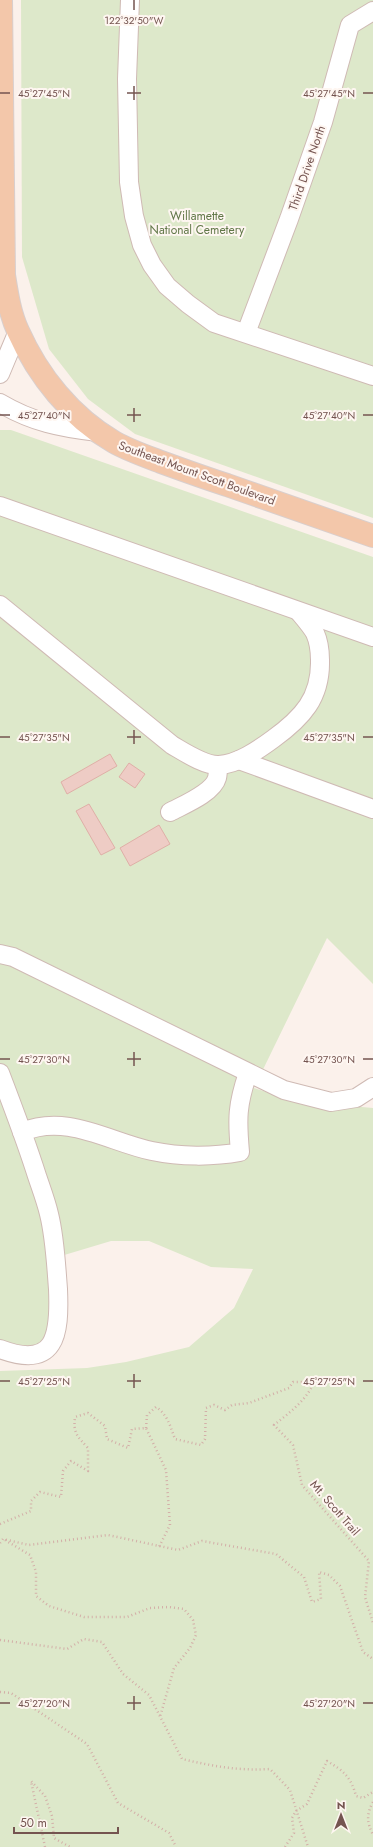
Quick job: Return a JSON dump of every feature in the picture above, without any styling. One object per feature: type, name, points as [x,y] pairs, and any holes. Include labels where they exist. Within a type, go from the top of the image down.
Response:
[{"type":"main road","name":"Southeast Mount Scott Boulevard","points":[[1,0],[3,269],[7,294],[18,331],[37,367],[51,386],[76,414],[98,432],[115,443],[205,478],[373,536]]},
{"type":"street","points":[[130,0],[127,79],[129,182],[134,216],[142,245],[152,265],[167,286],[188,304],[214,322],[373,376]]},
{"type":"street","name":"Third Drive North","points":[[246,333],[289,219],[323,122],[350,25],[373,11]]},
{"type":"street","points":[[0,374],[18,331]]},
{"type":"street","points":[[0,403],[19,414],[61,428],[98,432]]},
{"type":"street","points":[[0,506],[299,612],[373,636]]},
{"type":"street","points":[[0,605],[172,745],[195,758],[218,765],[239,760],[263,747],[292,725],[314,697],[321,673],[320,648],[315,632],[299,612]]},
{"type":"street","points":[[239,760],[373,809]]},
{"type":"street","points":[[170,812],[195,799],[210,788],[217,779],[218,765]]},
{"type":"street","points":[[0,954],[13,957],[284,1090],[331,1102],[356,1098],[373,1087]]},
{"type":"street","points":[[0,1073],[22,1132],[49,1213],[55,1248],[58,1323],[55,1338],[49,1346],[34,1356],[17,1355],[0,1349]]},
{"type":"street","points":[[22,1132],[35,1127],[58,1125],[88,1130],[152,1152],[217,1157],[240,1152],[237,1119],[241,1093],[248,1073]]},
{"type":"path","name":"Mt. Scott Trail","points":[[146,1428],[147,1415],[156,1407],[163,1411],[168,1419],[175,1439],[201,1446],[205,1438],[206,1408],[214,1405],[225,1410],[232,1405],[249,1404],[289,1388],[293,1382],[314,1382],[311,1390],[295,1408],[274,1425],[293,1444],[302,1485],[369,1561],[365,1597],[373,1623]]},
{"type":"path","points":[[0,1524],[31,1511],[31,1501],[40,1492],[61,1497],[63,1471],[72,1460],[88,1471],[88,1448],[76,1434],[75,1417],[88,1413],[96,1417],[105,1426],[107,1439],[128,1448],[132,1429],[146,1428],[166,1470],[170,1525],[159,1547]]},
{"type":"path","points":[[1,1541],[29,1545],[108,1535],[178,1550],[202,1541],[276,1554],[304,1577],[312,1602],[321,1599],[319,1572],[329,1575],[340,1586],[363,1652],[373,1659]]},
{"type":"path","points":[[1,1541],[30,1555],[36,1572],[36,1596],[49,1606],[91,1617],[127,1617],[150,1608],[169,1607],[184,1609],[193,1620],[196,1635],[190,1648],[174,1668],[160,1718]]},
{"type":"path","points":[[0,1640],[67,1649],[84,1639],[102,1642],[122,1674],[149,1695],[182,1759],[221,1768],[250,1770],[270,1769],[290,1790],[308,1847]]},
{"type":"path","points":[[0,1692],[11,1693],[87,1744],[118,1803],[169,1833],[176,1847]]},
{"type":"path","points":[[285,1847],[294,1833],[292,1818],[296,1811],[307,1804],[327,1760],[345,1772],[354,1787],[356,1796],[362,1798],[373,1792]]},
{"type":"path","points":[[45,1847],[31,1781],[45,1796],[52,1816],[54,1838],[70,1847]]},
{"type":"path","points":[[373,1802],[367,1812],[369,1826],[373,1835]]},
{"type":"green space","name":"Willamette National Cemetery","points":[[21,0],[373,0],[373,518],[135,434],[88,399],[49,349],[22,257]]},
{"type":"green space","points":[[0,430],[11,430],[373,557],[373,984],[327,938],[254,1088],[294,1101],[373,1108],[373,1847],[0,1847],[0,1371],[87,1368],[126,1362],[189,1347],[234,1308],[253,1269],[211,1267],[149,1241],[111,1241],[61,1256],[64,1328],[37,1358],[0,1350]]},
{"type":"building","points":[[110,754],[117,766],[67,794],[61,782]]},
{"type":"building","points":[[129,763],[145,774],[135,788],[119,777]]},
{"type":"building","points":[[89,804],[115,848],[101,855],[76,811]]},
{"type":"building","points":[[159,825],[170,844],[130,866],[120,848]]}]
